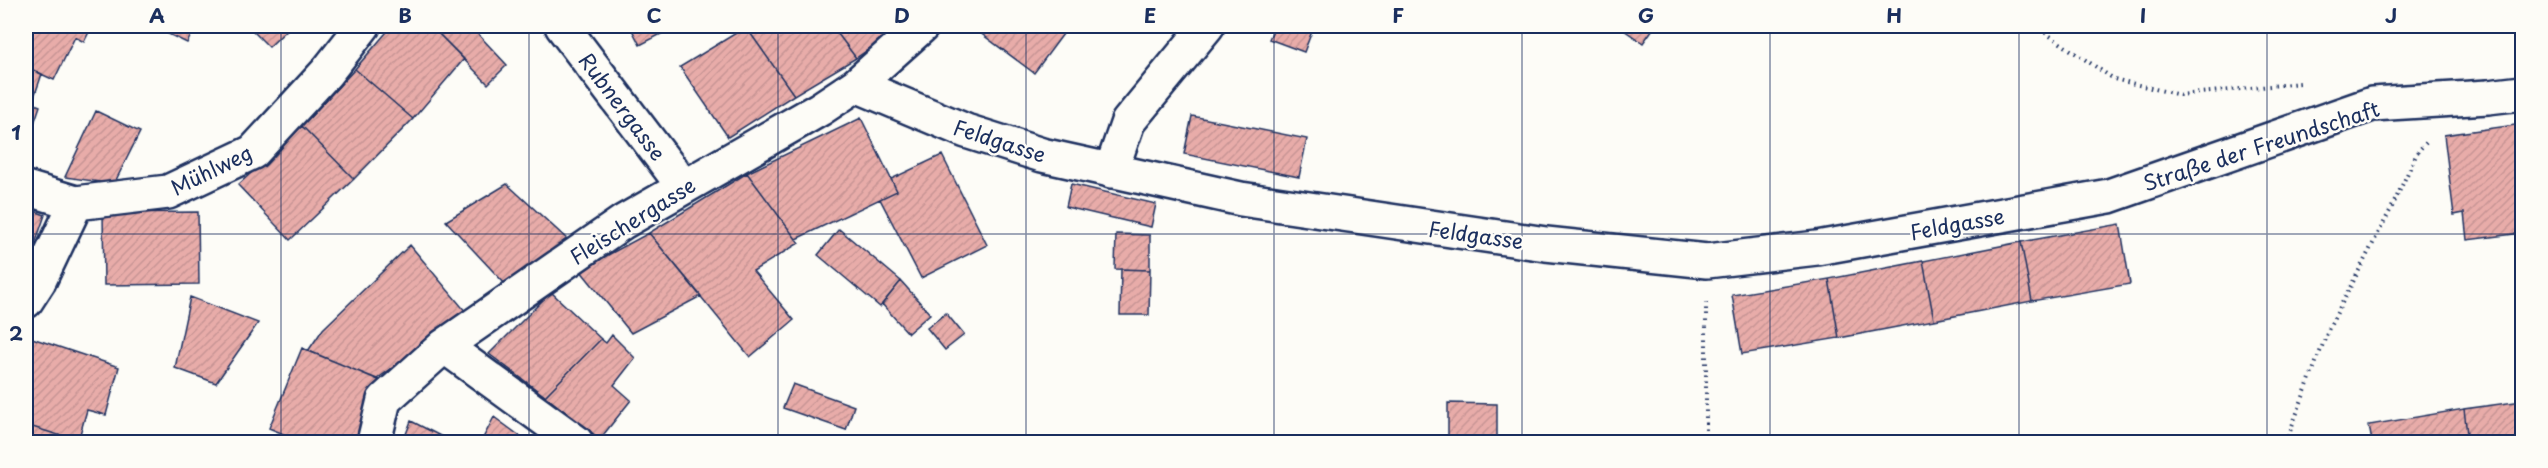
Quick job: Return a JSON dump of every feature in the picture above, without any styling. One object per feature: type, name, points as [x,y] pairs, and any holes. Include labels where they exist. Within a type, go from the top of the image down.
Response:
[{"type":"street","name":"Mühlweg","points":[[26,188],[76,203],[168,192],[253,152],[326,72],[363,26]]},
{"type":"street","name":"Rubnergasse","points":[[562,26],[684,187]]},
{"type":"street","name":"Fleischergasse","points":[[374,442],[384,399],[444,346],[623,222],[820,109],[856,84],[922,26]]},
{"type":"street","points":[[1111,171],[1128,123],[1207,26]]},
{"type":"street","name":"Feldgasse","points":[[856,84],[966,131],[1042,155],[1241,199],[1546,244],[1707,261],[1818,248],[2109,196]]},
{"type":"street","name":"Straße der Freundschaft","points":[[2109,196],[2372,104],[2523,93]]},
{"type":"street","points":[[32,291],[76,203]]},
{"type":"street","points":[[444,346],[576,442]]},
{"type":"path","points":[[2035,26],[2114,79],[2180,94],[2303,83]]},
{"type":"path","points":[[2286,442],[2329,328],[2392,207],[2418,151],[2431,138]]},
{"type":"path","points":[[1706,442],[1707,261]]},
{"type":"building","points":[[26,26],[92,26],[84,42],[75,37],[54,80],[26,67]]},
{"type":"building","points":[[152,26],[196,26],[187,43]]},
{"type":"building","points":[[248,26],[289,26],[290,27],[269,47]]},
{"type":"building","points":[[392,26],[431,26],[464,59],[413,119],[355,69]]},
{"type":"building","points":[[431,26],[483,26],[477,33],[507,65],[488,84]]},
{"type":"building","points":[[630,26],[661,26],[665,32],[640,45]]},
{"type":"building","points":[[832,26],[856,58],[794,95],[746,27]]},
{"type":"building","points":[[832,26],[902,26],[856,58]]},
{"type":"building","points":[[977,26],[1069,26],[1034,73],[975,29]]},
{"type":"building","points":[[1275,26],[1314,26],[1304,52],[1269,39]]},
{"type":"building","points":[[1618,26],[1655,26],[1643,43]]},
{"type":"building","points":[[746,27],[794,95],[728,137],[680,67]]},
{"type":"building","points":[[26,67],[42,74],[32,103],[40,106],[26,147]]},
{"type":"building","points":[[355,69],[413,119],[354,179],[302,126]]},
{"type":"building","points":[[96,111],[140,132],[114,184],[65,177]]},
{"type":"building","points":[[1192,116],[1307,139],[1299,177],[1184,154]]},
{"type":"building","points":[[861,118],[897,191],[796,239],[747,173]]},
{"type":"building","points":[[2522,124],[2522,233],[2467,240],[2464,213],[2454,215],[2444,135]]},
{"type":"building","points":[[302,126],[354,179],[290,240],[238,185]]},
{"type":"building","points":[[942,155],[987,245],[921,278],[880,199],[897,191],[891,179]]},
{"type":"building","points":[[747,173],[799,243],[753,271],[794,320],[750,357],[649,233]]},
{"type":"building","points":[[507,184],[568,240],[506,285],[446,221]]},
{"type":"building","points":[[1071,184],[1156,204],[1151,227],[1066,207]]},
{"type":"building","points":[[26,208],[45,215],[26,270]]},
{"type":"building","points":[[198,212],[199,284],[104,285],[103,213]]},
{"type":"building","points":[[2120,224],[2130,284],[2032,301],[2021,242]]},
{"type":"building","points":[[839,229],[901,281],[880,307],[818,255]]},
{"type":"building","points":[[649,233],[701,296],[631,333],[580,270]]},
{"type":"building","points":[[1116,234],[1150,235],[1150,270],[1115,269]]},
{"type":"building","points":[[2021,242],[2032,301],[1934,320],[1923,261]]},
{"type":"building","points":[[410,245],[467,313],[377,379],[308,351],[323,329]]},
{"type":"building","points":[[1923,261],[1934,320],[1839,338],[1829,279]]},
{"type":"building","points":[[1121,269],[1150,270],[1149,315],[1120,315]]},
{"type":"building","points":[[1829,279],[1839,338],[1742,354],[1732,295]]},
{"type":"building","points":[[901,281],[930,314],[908,333],[882,304]]},
{"type":"building","points":[[551,292],[601,339],[545,396],[489,354]]},
{"type":"building","points":[[190,297],[258,323],[216,383],[175,368]]},
{"type":"building","points":[[946,313],[964,335],[945,350],[927,328]]},
{"type":"building","points":[[612,335],[635,358],[614,385],[631,400],[600,439],[545,396],[601,339],[606,343]]},
{"type":"building","points":[[26,336],[119,367],[106,415],[87,410],[78,441],[26,425]]},
{"type":"building","points":[[302,348],[381,381],[356,442],[303,442],[269,428]]},
{"type":"building","points":[[793,384],[854,406],[846,430],[783,408]]},
{"type":"building","points":[[2522,401],[2522,442],[2468,442],[2464,409]]},
{"type":"building","points":[[1448,403],[1497,404],[1497,442],[1448,442]]},
{"type":"building","points":[[2464,409],[2468,442],[2372,442],[2369,425]]},
{"type":"building","points":[[494,417],[528,442],[481,442]]},
{"type":"building","points":[[411,421],[452,442],[403,442]]},
{"type":"building","points":[[26,425],[78,441],[78,442],[26,442]]}]
